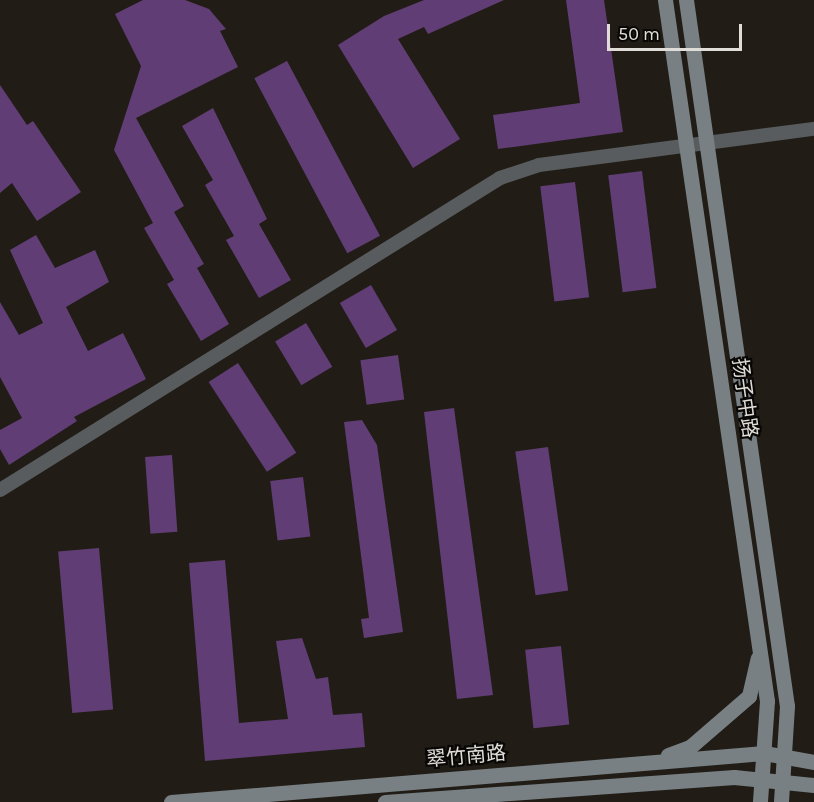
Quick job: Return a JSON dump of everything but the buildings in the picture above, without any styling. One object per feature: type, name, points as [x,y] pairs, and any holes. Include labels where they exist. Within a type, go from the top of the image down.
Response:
[{"type":"main road","name":"扬子中路","points":[[665,0],[768,701],[760,802]]},
{"type":"main road","name":"扬子中路","points":[[687,0],[787,706],[781,802]]},
{"type":"main road","points":[[653,761],[690,747],[749,696],[760,649]]},
{"type":"main road","name":"翠竹南路","points":[[171,802],[764,753],[814,762]]},
{"type":"main road","name":"翠竹南路","points":[[385,802],[762,777],[814,785]]},
{"type":"street","points":[[0,490],[500,177],[539,165],[814,129]]}]
